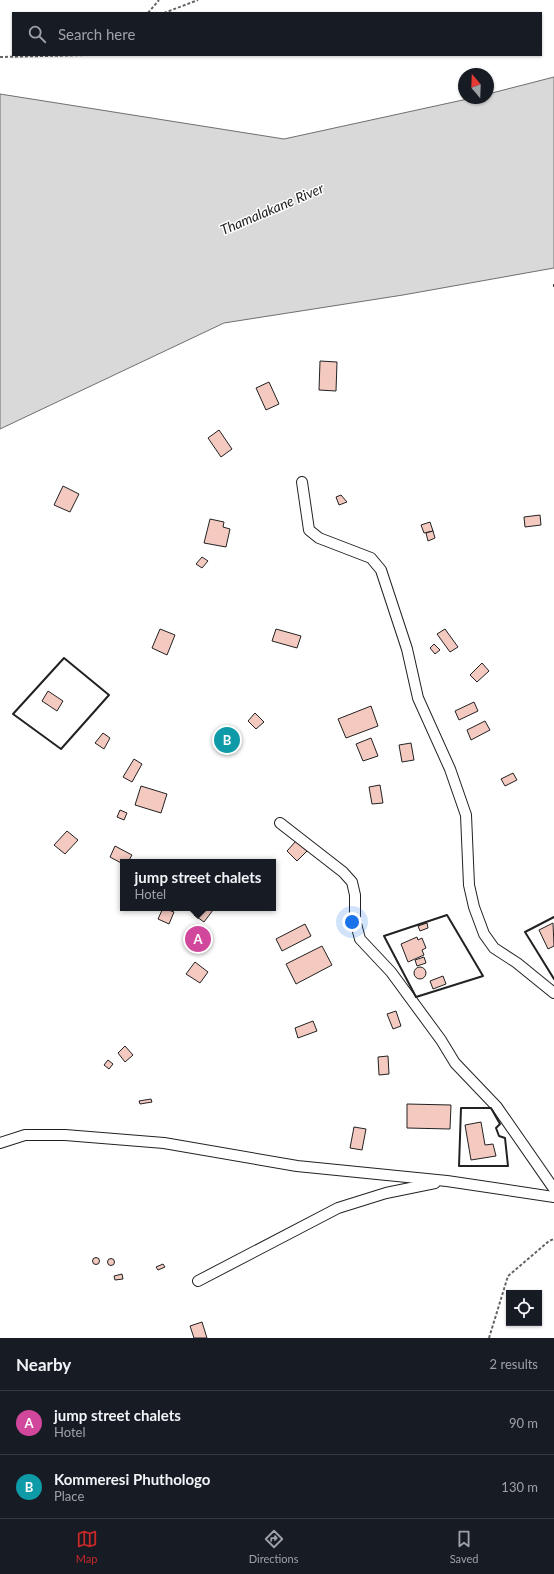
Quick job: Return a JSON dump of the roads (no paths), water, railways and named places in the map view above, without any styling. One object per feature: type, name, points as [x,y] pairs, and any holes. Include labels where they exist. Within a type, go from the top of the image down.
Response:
[{"type":"street","points":[[302,482],[309,530],[319,538],[371,558],[381,570],[408,649],[418,698],[450,769],[466,815],[469,885],[474,907],[484,934],[494,948],[517,963],[554,993]]},
{"type":"street","points":[[280,823],[343,872],[352,882],[355,895],[354,920],[360,939],[391,972],[441,1040],[455,1063],[497,1107],[554,1189]]},
{"type":"street","points":[[0,1143],[25,1135],[65,1135],[164,1143],[297,1166],[447,1181],[554,1197]]},
{"type":"street","points":[[198,1281],[338,1208],[386,1193],[447,1181]]},
{"type":"water","name":"Thamalakane River","points":[[554,77],[554,268],[403,295],[224,323],[0,429],[0,94],[284,139],[458,101],[458,104],[494,104],[494,92]]},
{"type":"place","name":"Kommeresi Phuthologo","points":[[227,740]]},
{"type":"place","name":"jump street chalets","points":[[198,939]]}]
